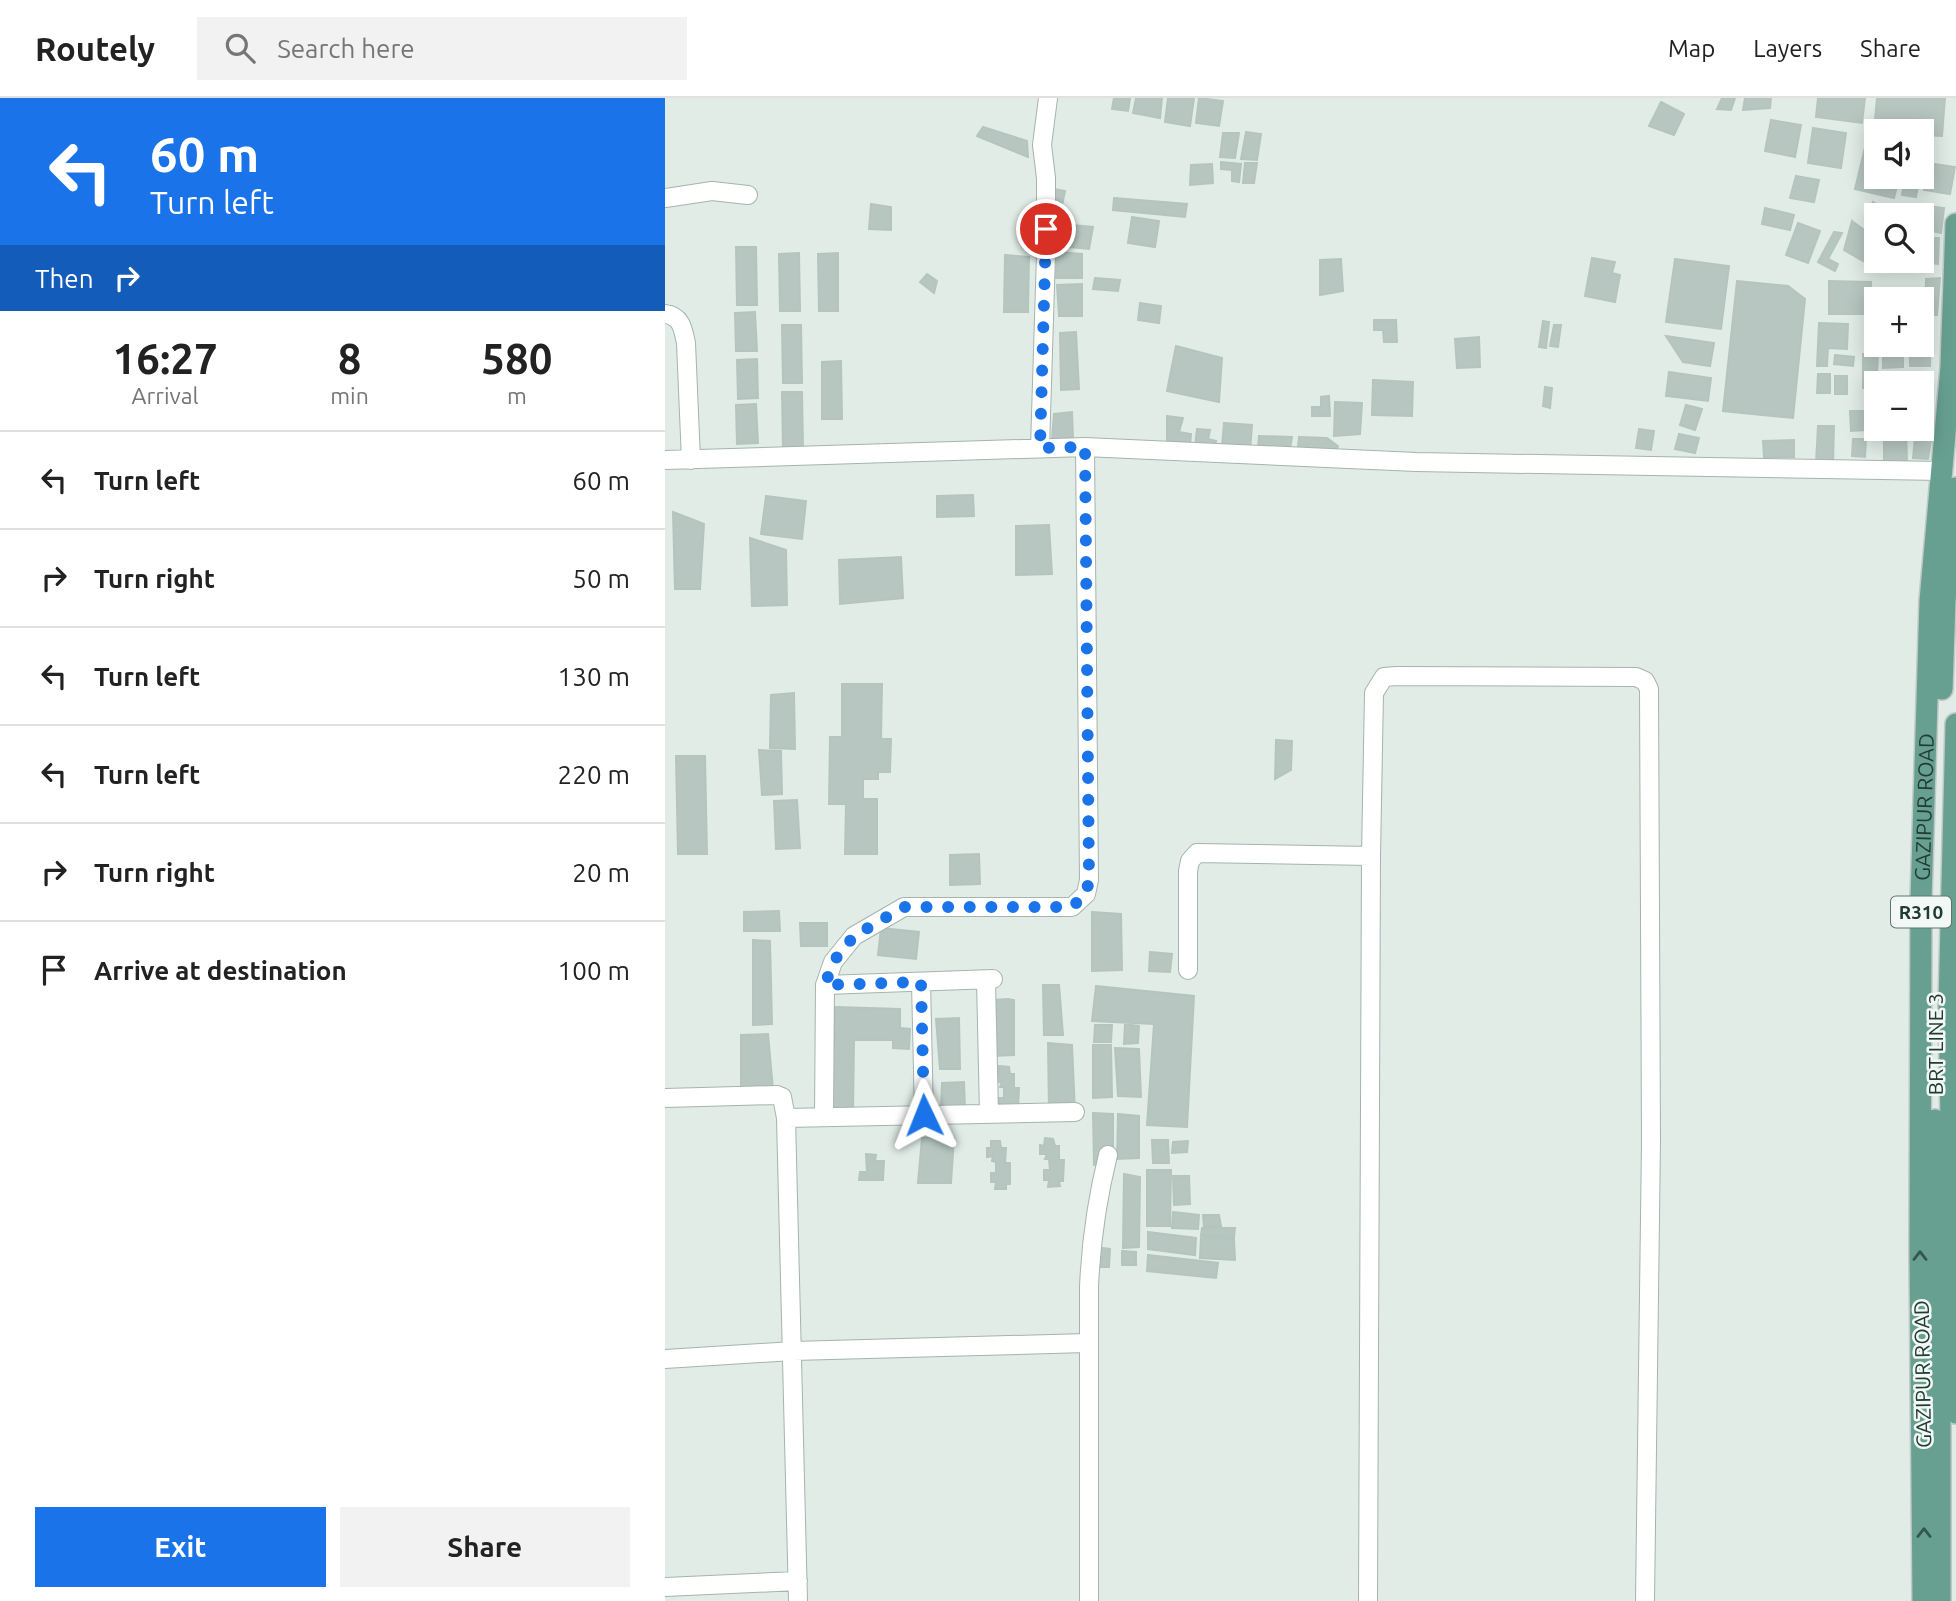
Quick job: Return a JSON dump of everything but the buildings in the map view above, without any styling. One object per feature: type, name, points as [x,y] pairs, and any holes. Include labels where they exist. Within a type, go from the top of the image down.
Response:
[{"type":"main road","name":"GAZIPUR ROAD","points":[[1923,1601],[1921,900],[1930,601],[1951,367],[1956,224]]},
{"type":"main road","name":"BRT LINE 3","points":[[1940,1601],[1935,1112],[1936,897],[1945,602],[1956,488]]},
{"type":"main road","name":"GAZIPUR ROAD","points":[[1956,723],[1952,1005],[1956,1413]]},
{"type":"street","points":[[1040,448],[1046,254],[1046,178],[1042,145],[1048,98]]},
{"type":"street","points":[[665,198],[712,191],[748,195]]},
{"type":"street","points":[[665,314],[673,315],[682,324],[686,343],[691,460]]},
{"type":"street","points":[[824,1116],[825,985],[833,962],[854,936],[904,907],[1072,907],[1086,894],[1089,880],[1085,447]]},
{"type":"street","points":[[665,460],[1085,447],[1416,462],[1941,471]]},
{"type":"street","points":[[1368,1601],[1374,693],[1384,677],[1397,676],[1636,677],[1645,681],[1649,689],[1651,1113],[1645,1601]]},
{"type":"street","points":[[1188,970],[1188,871],[1190,861],[1197,853],[1371,856]]},
{"type":"street","points":[[825,985],[990,979],[989,1114]]},
{"type":"street","points":[[921,982],[924,1115]]},
{"type":"street","points":[[665,1098],[782,1097],[786,1118],[798,1601]]},
{"type":"street","points":[[786,1118],[1075,1112]]},
{"type":"street","points":[[1089,1601],[1087,1343],[1092,1236],[1108,1155]]},
{"type":"street","points":[[665,1359],[793,1350],[1087,1343]]},
{"type":"street","points":[[665,1587],[798,1581]]},
{"type":"route","points":[[924,1115],[921,982],[825,985],[833,962],[854,936],[904,907],[1072,907],[1086,894],[1089,880],[1085,447],[1040,448],[1046,229]]}]
